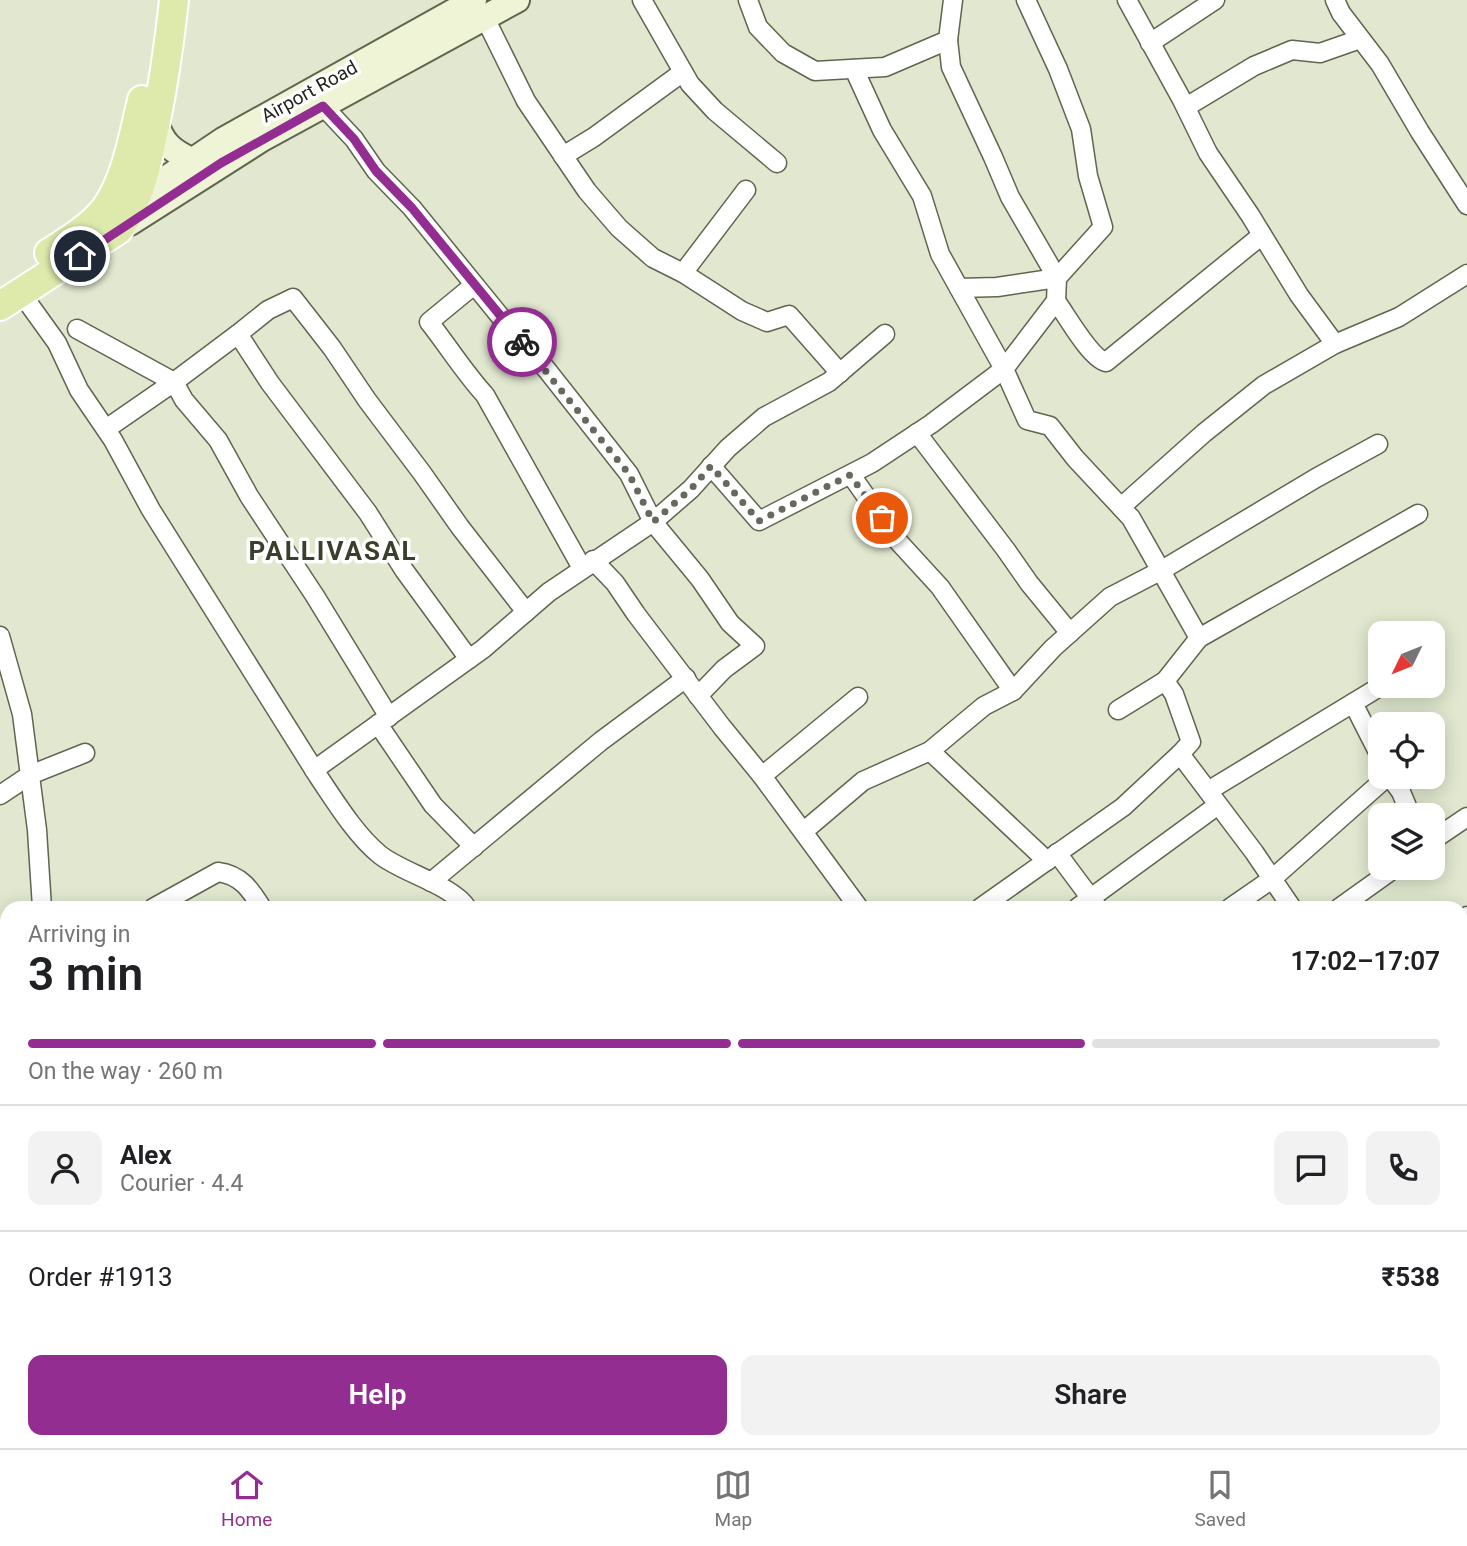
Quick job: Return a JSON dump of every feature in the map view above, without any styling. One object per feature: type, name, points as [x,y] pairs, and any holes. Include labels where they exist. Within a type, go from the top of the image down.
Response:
[{"type":"main road","points":[[7,295],[104,211],[115,195],[147,82],[155,0]]},
{"type":"main road","points":[[7,295],[118,230],[137,198],[163,88],[174,0]]},
{"type":"main road","name":"Airport Road","points":[[77,235],[262,117],[479,9],[517,0]]},
{"type":"main road","name":"Airport Road","points":[[118,230],[221,163],[323,106],[479,9]]},
{"type":"main road","points":[[156,122],[160,136],[168,147],[191,160]]},
{"type":"street","points":[[642,0],[690,84],[715,111],[777,163]]},
{"type":"street","points":[[748,0],[758,27],[783,53],[815,71],[885,67],[948,40]]},
{"type":"street","points":[[711,466],[759,521],[850,475],[917,433],[1004,369],[1056,301],[1058,278],[1010,197],[951,67],[948,40],[953,0]]},
{"type":"street","points":[[959,288],[997,287],[1058,278],[1103,227],[1088,176],[1081,129],[1058,69],[1026,0]]},
{"type":"street","points":[[1127,0],[1208,153],[1299,295],[1335,344]]},
{"type":"street","points":[[1150,43],[1215,0]]},
{"type":"street","points":[[1335,0],[1340,13],[1380,64],[1467,205]]},
{"type":"street","points":[[479,9],[526,101],[587,191],[619,228],[653,258],[742,311],[767,322],[789,315],[840,373]]},
{"type":"street","points":[[1185,107],[1254,66],[1292,50],[1320,53],[1360,39]]},
{"type":"street","points":[[853,69],[882,130],[922,196],[940,254],[1004,369],[1027,420],[1050,426],[1075,458],[1131,518],[1199,638]]},
{"type":"street","points":[[562,156],[683,72]]},
{"type":"street","points":[[323,106],[354,139],[376,171],[412,208],[547,370],[629,474],[653,522],[700,579],[730,623],[755,646],[724,668],[698,696]]},
{"type":"street","points":[[683,274],[746,190]]},
{"type":"street","points":[[1056,301],[1093,353],[1106,362],[1262,235]]},
{"type":"street","points":[[1121,507],[1204,433],[1264,385],[1335,344],[1399,317],[1467,274]]},
{"type":"street","points":[[474,285],[429,322],[485,395],[587,564],[615,583],[854,901]]},
{"type":"street","points":[[7,295],[57,343],[79,390],[106,429],[151,510],[346,817],[379,855],[431,882],[460,901]]},
{"type":"street","points":[[106,429],[174,382],[268,310],[293,299],[332,348],[460,527],[526,612]]},
{"type":"street","points":[[77,329],[174,382],[184,400],[218,440],[249,496],[315,596],[433,805],[474,847]]},
{"type":"street","points":[[238,334],[270,383],[368,513],[404,570],[469,659]]},
{"type":"street","points":[[314,770],[469,659],[587,564],[653,522],[691,489],[728,448],[764,417],[829,382],[886,334]]},
{"type":"street","points":[[917,433],[1029,583],[1070,633]]},
{"type":"street","points":[[804,831],[863,781],[930,751],[984,706],[1013,691],[1110,597],[1162,570],[1259,510],[1378,444]]},
{"type":"street","points":[[850,475],[896,539],[940,587],[1013,691]]},
{"type":"street","points":[[1118,710],[1165,681],[1199,638],[1418,514]]},
{"type":"street","points":[[0,636],[22,714],[41,901]]},
{"type":"street","points":[[431,882],[601,741],[686,678]]},
{"type":"street","points":[[990,901],[1123,807],[1191,742],[1174,694],[1165,681]]},
{"type":"street","points":[[1094,901],[1213,798],[1368,693]]},
{"type":"street","points":[[762,776],[858,697]]},
{"type":"street","points":[[1353,703],[1368,732]]},
{"type":"street","points":[[930,751],[1052,857],[1086,901]]},
{"type":"street","points":[[0,796],[30,775],[85,753]]},
{"type":"street","points":[[1180,754],[1287,901]]},
{"type":"street","points":[[1240,901],[1272,879],[1375,789]]},
{"type":"street","points":[[1445,832],[1467,817]]},
{"type":"street","points":[[166,901],[218,872],[238,877],[257,901]]},
{"type":"street","points":[[1349,901],[1378,880]]},
{"type":"way so far","points":[[522,342],[629,474],[653,522],[691,489],[711,466],[759,521],[850,475],[882,518]]},
{"type":"district","name":"PALLIVASAL","points":[[333,551]]},
{"type":"route","points":[[80,256],[221,163],[323,106],[354,139],[376,171],[412,208],[522,342]]}]
